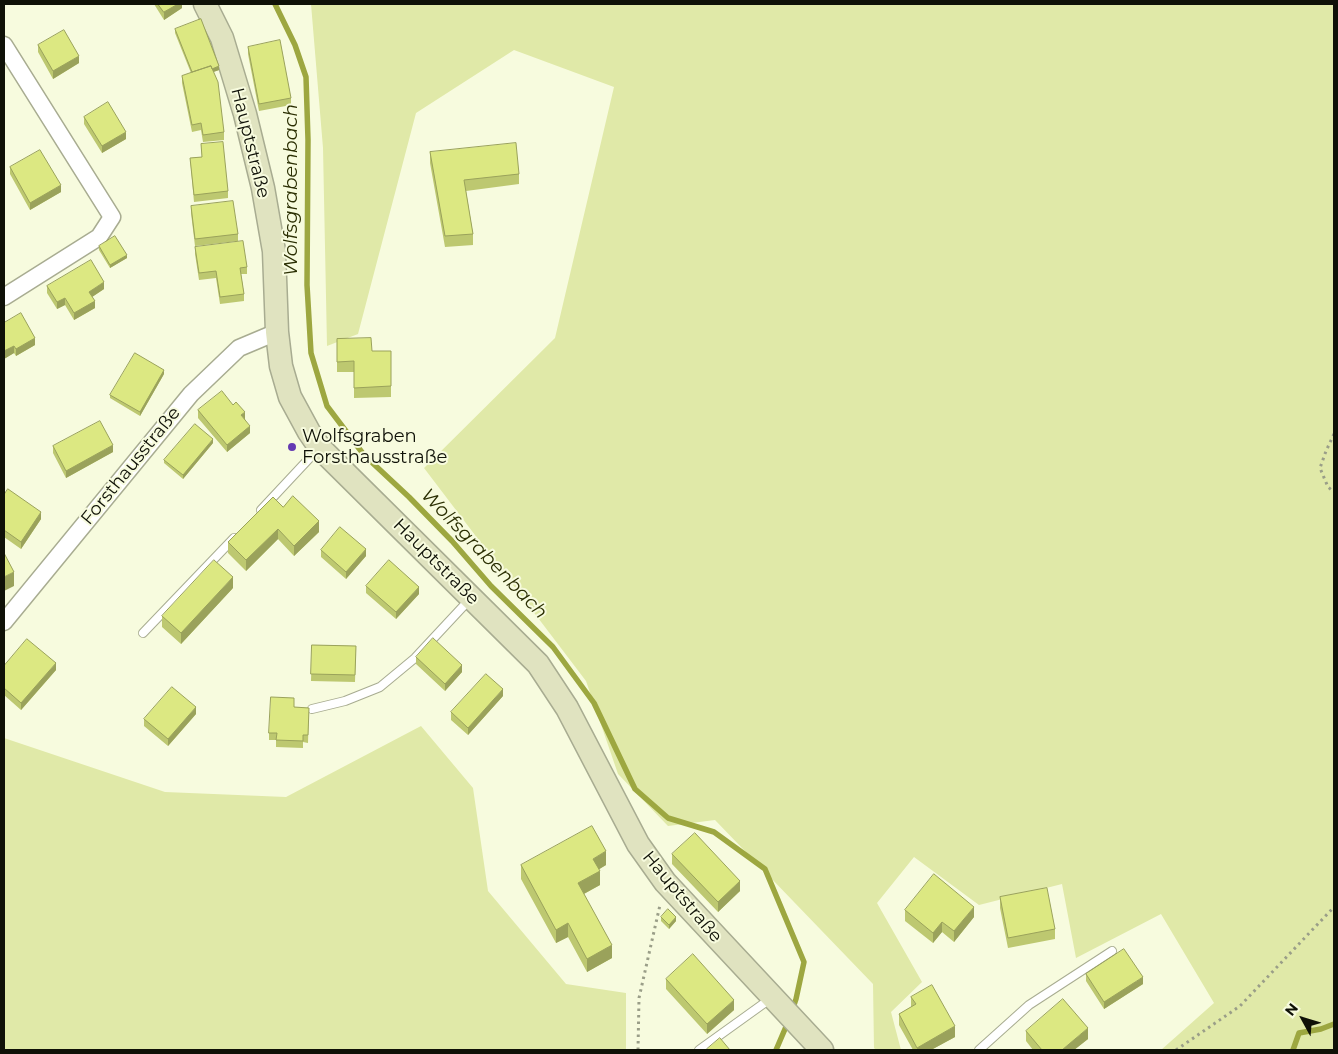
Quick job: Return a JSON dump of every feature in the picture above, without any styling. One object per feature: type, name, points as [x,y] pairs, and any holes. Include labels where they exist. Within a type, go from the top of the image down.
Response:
[{"type":"main road","name":"Hauptstraße","points":[[205,4],[222,38],[245,114],[263,188],[274,251],[277,332],[281,366],[290,397],[309,432],[320,448],[538,664],[567,708],[638,844],[665,882],[822,1050]]},
{"type":"street","points":[[4,46],[112,217],[99,237],[4,297]]},
{"type":"street","name":"Forsthausstraße","points":[[4,622],[191,394],[239,348],[277,332]]},
{"type":"lane","points":[[252,519],[320,448]]},
{"type":"lane","points":[[143,633],[238,534]]},
{"type":"lane","points":[[312,709],[345,700],[380,687],[415,658],[471,597]]},
{"type":"lane","points":[[979,1050],[1029,1005],[1112,951]]},
{"type":"lane","points":[[699,1050],[777,1003]]},
{"type":"path","points":[[1334,434],[1320,468],[1328,487],[1334,492]]},
{"type":"path","points":[[638,1050],[639,998],[665,882]]},
{"type":"path","points":[[1176,1050],[1240,1006],[1334,908]]},
{"type":"green space","points":[[311,4],[1334,4],[1334,1050],[1161,1050],[1214,1003],[1161,914],[1076,958],[1062,884],[979,905],[914,857],[877,903],[922,982],[891,1012],[901,1050],[876,1050],[874,1048],[873,984],[715,820],[668,826],[618,774],[586,681],[424,468],[555,338],[614,87],[514,50],[416,113],[358,334],[327,346],[323,148]]},
{"type":"green space","points":[[421,726],[473,788],[488,891],[566,984],[626,993],[626,1050],[4,1050],[4,738],[165,792],[286,797]]},
{"type":"building","points":[[158,4],[178,4],[164,12]]},
{"type":"building","points":[[201,19],[219,66],[212,69],[211,66],[192,72],[175,29]]},
{"type":"building","points":[[64,30],[79,56],[53,71],[38,45]]},
{"type":"building","points":[[280,40],[291,98],[259,104],[248,47]]},
{"type":"building","points":[[211,66],[218,82],[224,132],[203,135],[201,123],[192,125],[182,76]]},
{"type":"building","points":[[108,102],[126,132],[102,146],[84,117]]},
{"type":"building","points":[[223,142],[228,191],[194,195],[190,158],[202,157],[201,144]]},
{"type":"building","points":[[516,143],[519,174],[464,180],[473,234],[445,236],[430,152]]},
{"type":"building","points":[[40,150],[61,185],[30,203],[10,167]]},
{"type":"building","points":[[233,201],[238,234],[195,239],[191,206]]},
{"type":"building","points":[[115,236],[127,255],[110,265],[99,246]]},
{"type":"building","points":[[243,241],[247,267],[240,268],[244,294],[220,297],[216,271],[199,273],[195,247]]},
{"type":"building","points":[[91,260],[104,282],[89,292],[95,301],[74,313],[65,298],[57,302],[47,286]]},
{"type":"building","points":[[21,313],[35,338],[16,349],[14,346],[4,351],[4,323]]},
{"type":"building","points":[[371,338],[372,351],[391,351],[391,386],[354,388],[354,361],[337,362],[337,339]]},
{"type":"building","points":[[135,353],[164,370],[140,412],[110,395]]},
{"type":"building","points":[[222,391],[233,405],[236,402],[245,412],[241,415],[250,426],[227,445],[198,410]]},
{"type":"building","points":[[100,421],[113,445],[66,471],[53,446]]},
{"type":"building","points":[[195,424],[213,439],[183,475],[164,460]]},
{"type":"building","points":[[8,489],[41,512],[21,542],[4,530],[4,495]]},
{"type":"building","points":[[293,496],[319,521],[294,546],[278,529],[246,560],[228,542],[273,497],[283,507]]},
{"type":"building","points":[[340,527],[366,549],[346,572],[321,550]]},
{"type":"building","points":[[4,553],[14,572],[4,577]]},
{"type":"building","points":[[214,560],[233,577],[181,633],[162,616]]},
{"type":"building","points":[[389,560],[419,587],[396,612],[366,586]]},
{"type":"building","points":[[433,638],[462,665],[445,684],[416,657]]},
{"type":"building","points":[[27,639],[56,663],[21,703],[4,688],[4,666]]},
{"type":"building","points":[[312,645],[356,646],[355,675],[311,674]]},
{"type":"building","points":[[486,674],[503,689],[468,728],[451,712]]},
{"type":"building","points":[[172,687],[196,707],[168,739],[144,719]]},
{"type":"building","points":[[271,697],[294,698],[294,707],[309,708],[308,735],[303,735],[303,741],[276,740],[277,733],[269,733]]},
{"type":"building","points":[[592,826],[606,851],[593,859],[600,871],[578,883],[612,945],[587,959],[568,923],[556,930],[521,865]]},
{"type":"building","points":[[695,833],[740,881],[718,902],[672,854]]},
{"type":"building","points":[[934,874],[974,907],[954,931],[942,922],[933,933],[905,910]]},
{"type":"building","points":[[1047,888],[1055,929],[1008,938],[1000,897]]},
{"type":"building","points":[[668,909],[676,917],[669,925],[661,917]]},
{"type":"building","points":[[1124,949],[1143,977],[1104,1002],[1086,974]]},
{"type":"building","points":[[693,954],[734,1000],[707,1024],[666,979]]},
{"type":"building","points":[[932,985],[955,1026],[917,1048],[899,1014],[916,1004],[911,997]]},
{"type":"building","points":[[1063,999],[1088,1028],[1062,1050],[1042,1050],[1026,1031]]},
{"type":"building","points":[[720,1038],[730,1050],[707,1049]]},
{"type":"waterway","name":"Wolfsgrabenbach","points":[[275,4],[295,45],[306,77],[308,140],[307,285],[311,353],[327,406],[364,455],[409,497],[452,541],[491,586],[553,647],[594,703],[635,789],[668,818],[714,832],[765,869],[804,962],[792,1011]]},
{"type":"waterway","name":"Wolfsgrabenbach","points":[[776,1050],[788,1022]]},
{"type":"waterway","points":[[1293,1050],[1299,1033],[1321,1029],[1334,1024]]},
{"type":"place","name":"Wolfsgraben Forsthausstraße","points":[[292,447]]}]
